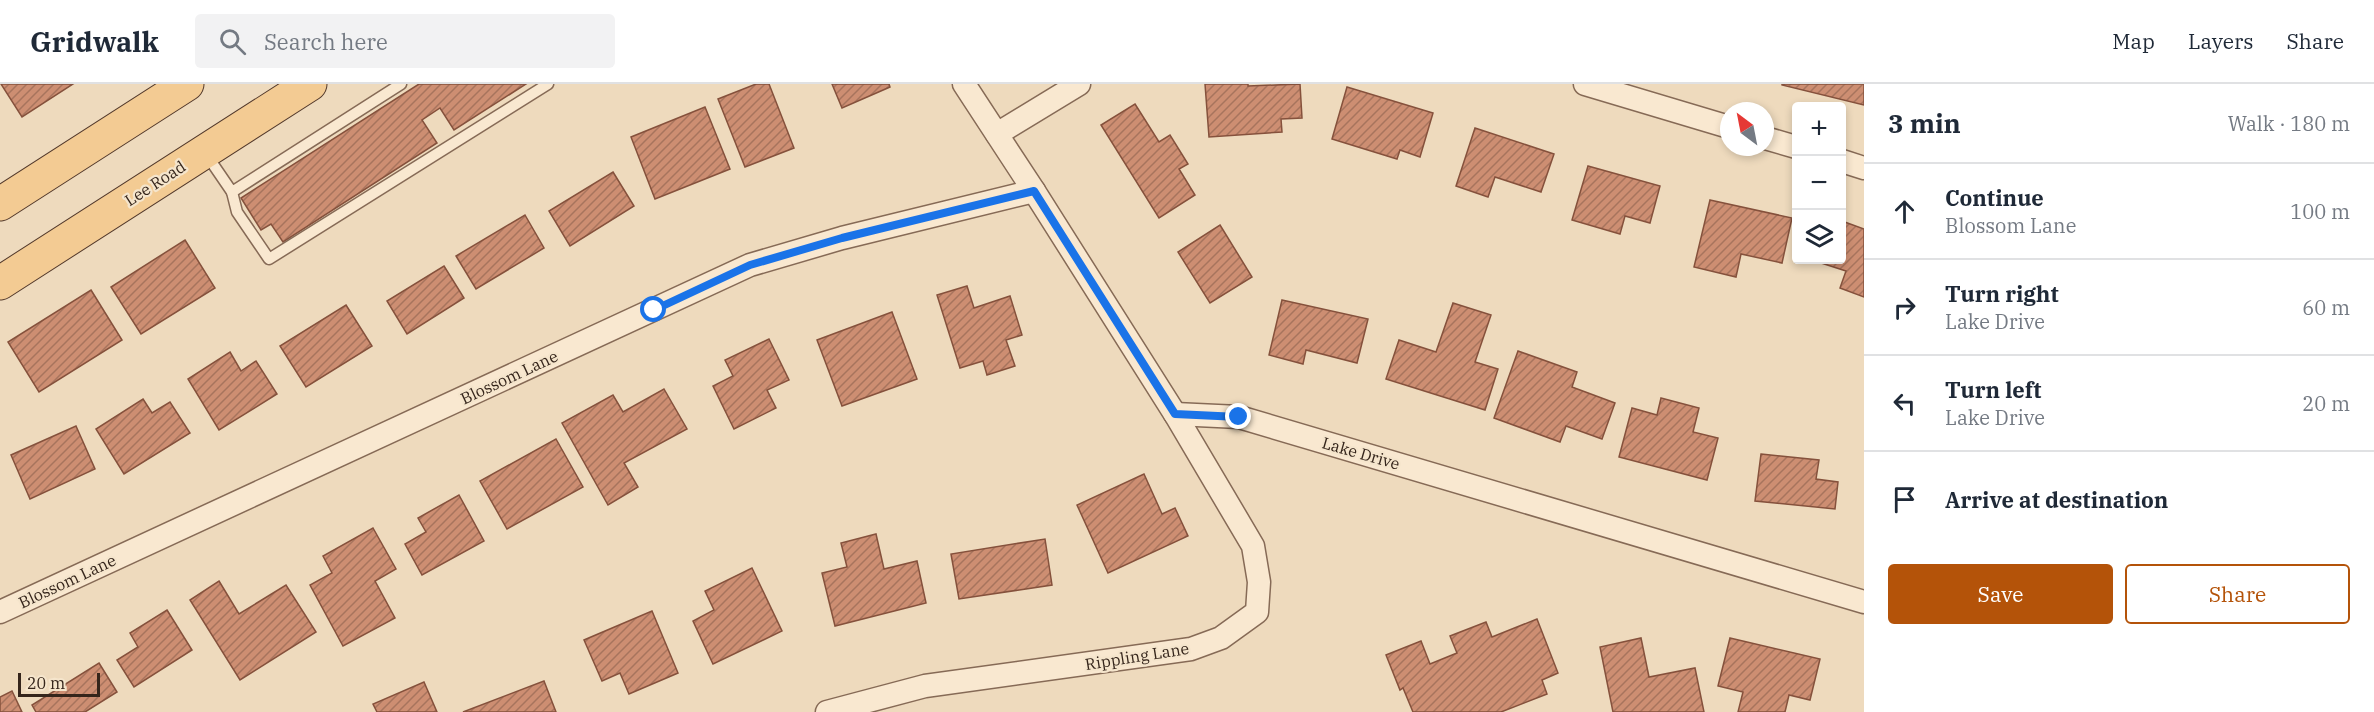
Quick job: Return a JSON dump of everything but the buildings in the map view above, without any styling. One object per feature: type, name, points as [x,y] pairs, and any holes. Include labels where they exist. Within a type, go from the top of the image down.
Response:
[{"type":"main road","points":[[1,201],[187,84]]},
{"type":"main road","name":"Lee Road","points":[[0,283],[310,84]]},
{"type":"street","points":[[964,84],[1175,414]]},
{"type":"street","points":[[997,134],[1079,84]]},
{"type":"street","points":[[1585,84],[1720,124]]},
{"type":"street","points":[[1774,141],[1792,146]]},
{"type":"street","points":[[1846,162],[1864,168]]},
{"type":"street","name":"Blossom Lane","points":[[0,612],[750,265],[842,238],[1034,191]]},
{"type":"street","name":"Lake Drive","points":[[1175,414],[1239,417],[1864,602]]},
{"type":"street","name":"Rippling Lane","points":[[827,712],[925,686],[1191,649],[1221,638],[1257,612],[1259,582],[1253,546],[1175,414]]},
{"type":"lane","points":[[232,192],[401,84]]},
{"type":"lane","points":[[204,152],[232,192],[237,212],[268,259],[548,84]]},
{"type":"route","points":[[654,310],[750,265],[842,238],[1034,191],[1175,414],[1239,417]]}]
